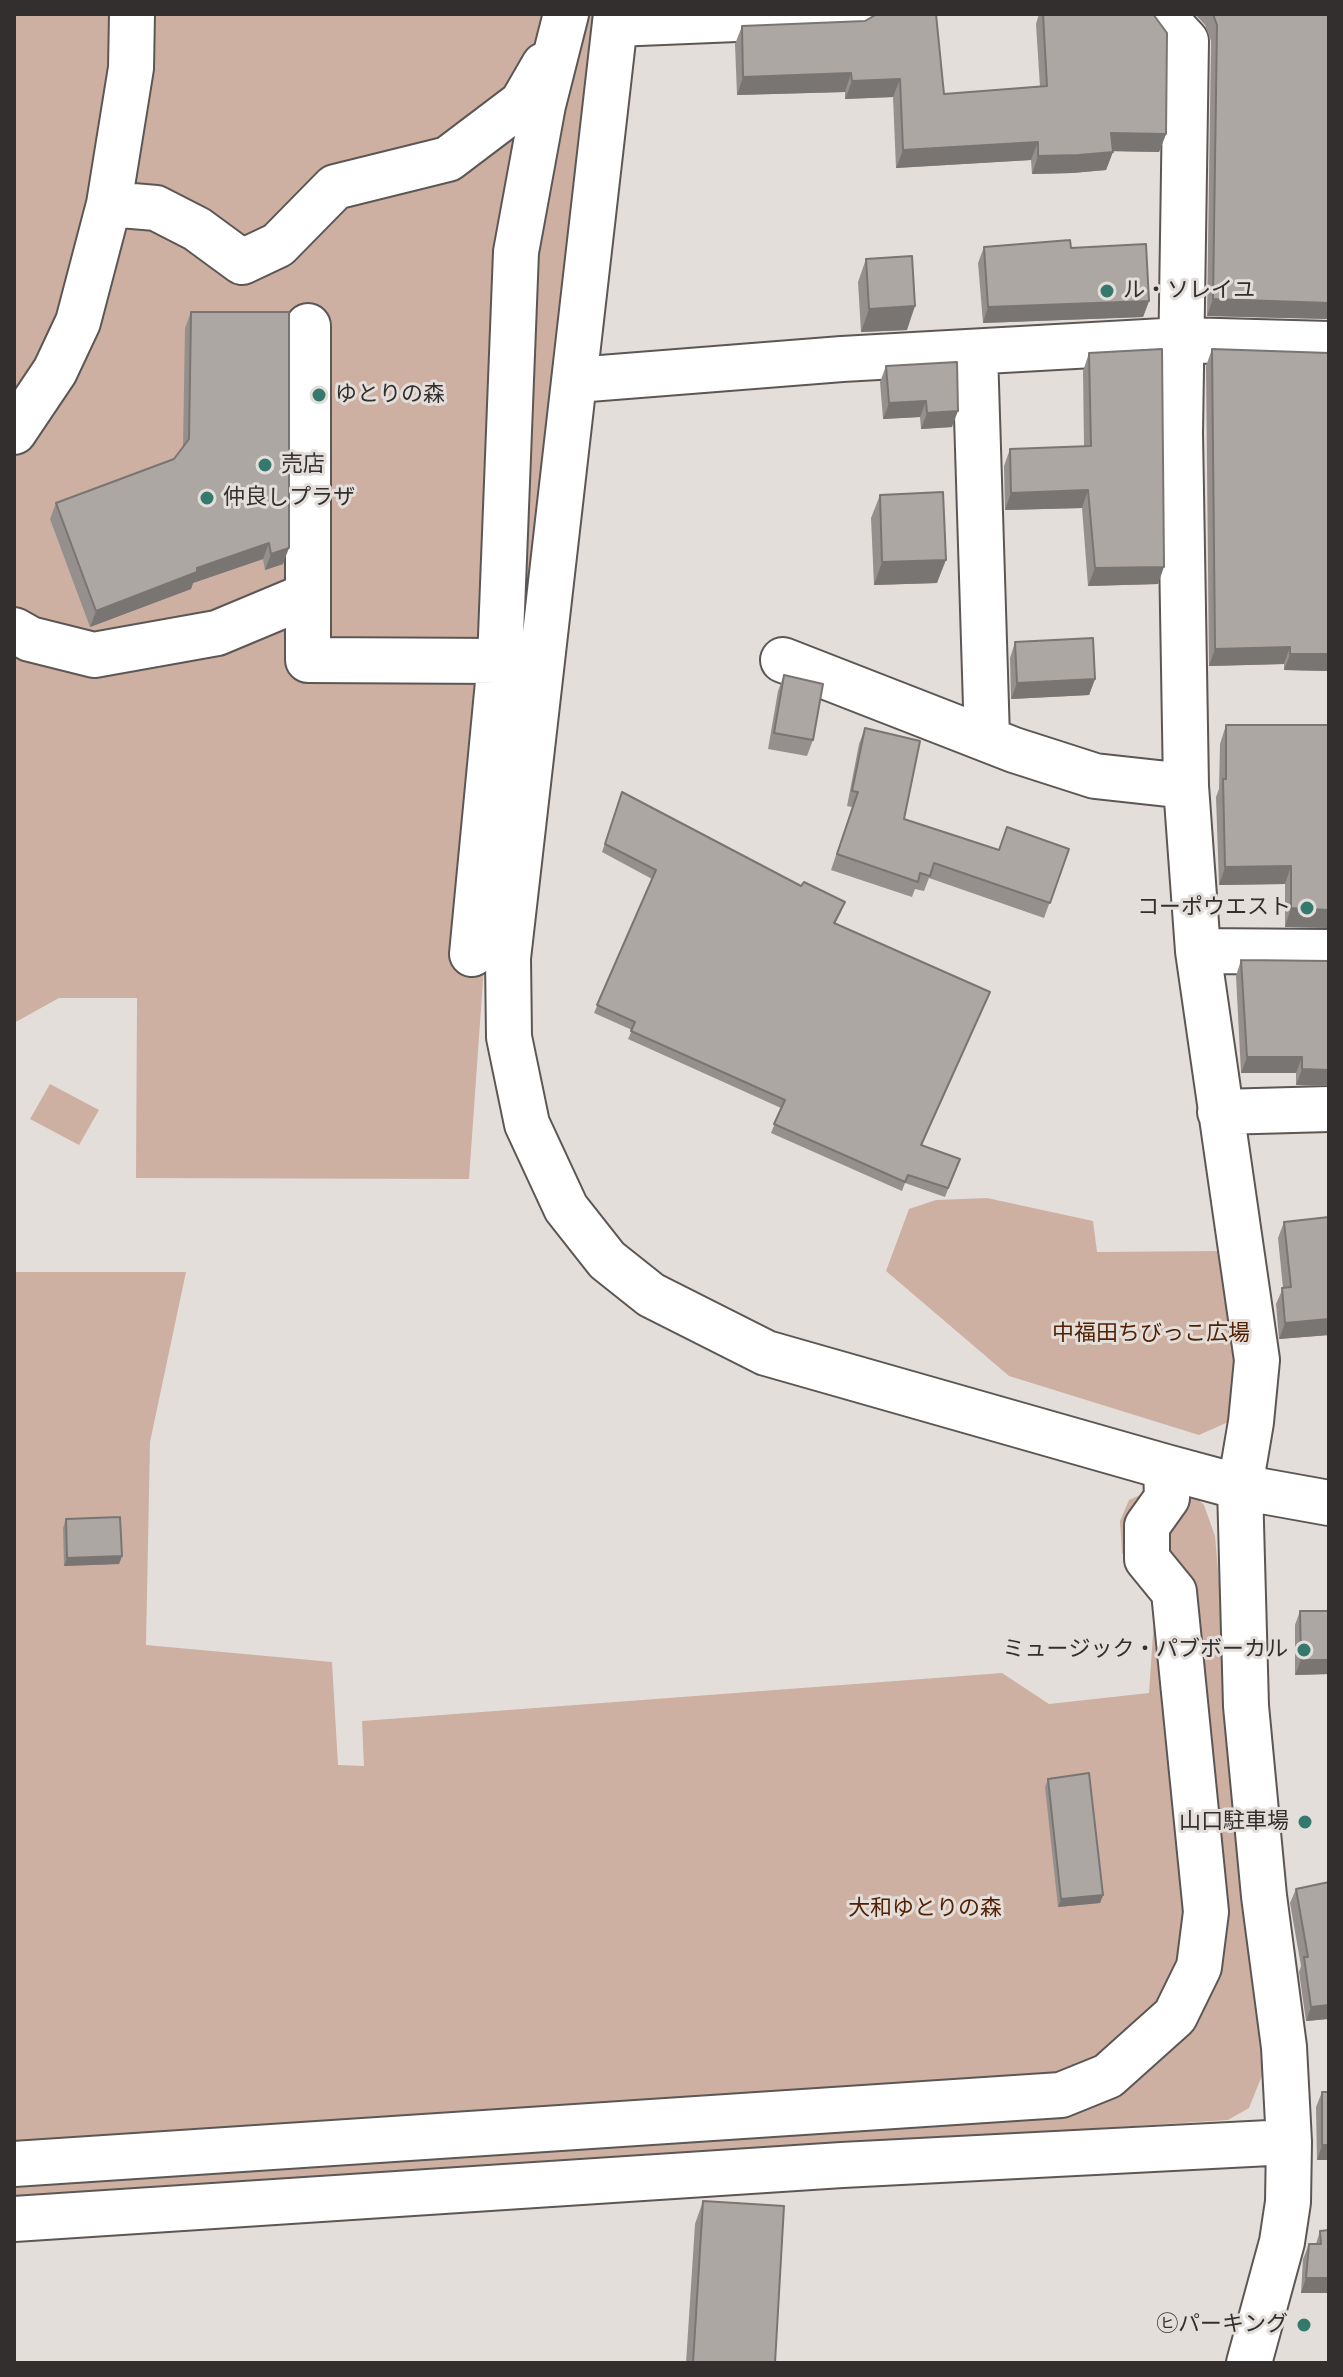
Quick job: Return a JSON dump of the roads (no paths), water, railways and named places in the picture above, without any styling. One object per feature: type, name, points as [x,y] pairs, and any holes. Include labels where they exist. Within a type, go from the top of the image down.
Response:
[{"type":"street","points":[[14,432],[55,371],[78,322],[109,204],[131,68],[132,14]]},
{"type":"street","points":[[857,14],[616,19],[508,958],[509,1037],[527,1124],[566,1208],[607,1260],[651,1295],[766,1353],[1240,1487],[1329,1503]]},
{"type":"street","points":[[1161,14],[1186,41],[1182,340],[1186,786],[1198,951],[1257,1360],[1240,1487],[1246,1706],[1264,1896],[1284,2047],[1289,2142],[1288,2202],[1282,2242],[1249,2363]]},
{"type":"street","points":[[109,204],[156,208],[197,229],[242,262],[278,245],[335,187],[448,159],[522,103],[563,26]]},
{"type":"street","points":[[472,954],[500,661],[516,252],[543,105],[563,26]]},
{"type":"street","points":[[308,326],[308,660],[500,661]]},
{"type":"street","points":[[576,380],[1182,340],[1329,344]]},
{"type":"street","points":[[975,352],[987,738]]},
{"type":"street","points":[[14,630],[30,639],[94,655],[217,633],[308,595]]},
{"type":"street","points":[[783,660],[1095,776],[1186,786]]},
{"type":"street","points":[[1198,951],[1329,952]]},
{"type":"street","points":[[1220,1112],[1329,1109]]},
{"type":"street","points":[[14,2164],[1061,2095],[1108,2076],[1175,2016],[1199,1967],[1206,1912],[1174,1592],[1147,1559],[1147,1526],[1167,1498],[1166,1467]]},
{"type":"street","points":[[14,2219],[857,2164],[1289,2142]]},
{"type":"place","name":"ル・ソレイユ","points":[[1107,291]]},
{"type":"place","name":"ゆとりの森","points":[[319,395]]},
{"type":"place","name":"売店","points":[[265,465]]},
{"type":"place","name":"仲良しプラザ","points":[[207,498]]},
{"type":"place","name":"コーポウエスト","points":[[1307,908]]},
{"type":"place","name":"ミュージック・パブボーカル","points":[[1304,1650]]},
{"type":"place","name":"山口駐車場","points":[[1305,1822]]},
{"type":"place","name":"㋪パーキング","points":[[1304,2325]]},
{"type":"park label","name":"中福田ちびっこ広場","points":[[1151,1334]]},
{"type":"park label","name":"大和ゆとりの森","points":[[925,1909]]}]
